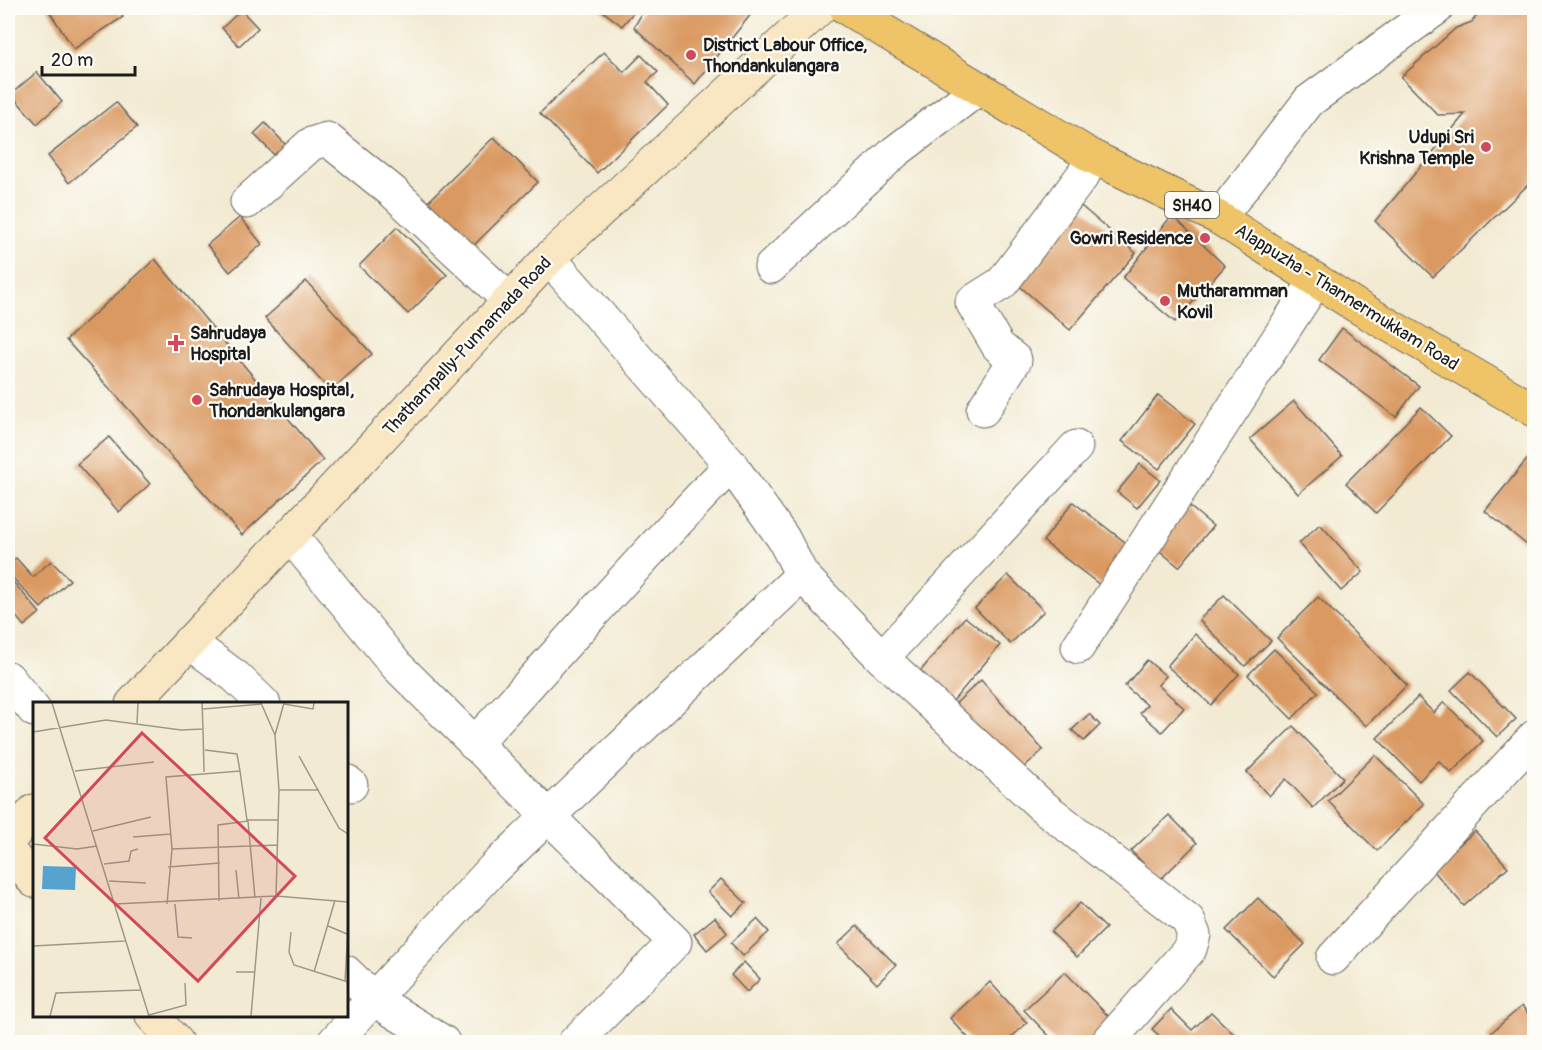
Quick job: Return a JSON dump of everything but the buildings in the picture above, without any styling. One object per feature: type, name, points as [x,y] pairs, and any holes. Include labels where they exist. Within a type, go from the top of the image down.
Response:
[{"type":"main road","name":"Thathampally-Punnamada Road","points":[[134,702],[549,258],[820,8]]},
{"type":"main road","name":"Alappuzha - Thannermukkam Road","points":[[846,8],[1093,157],[1220,218],[1316,280],[1534,410]]},
{"type":"main road","points":[[8,841],[33,812]]},
{"type":"main road","points":[[8,850],[33,880]]},
{"type":"main road","points":[[153,1017],[176,1042]]},
{"type":"street","points":[[1220,218],[1309,101],[1437,8]]},
{"type":"street","points":[[771,267],[895,152],[979,88]]},
{"type":"street","points":[[247,202],[311,144],[327,139],[393,192],[509,300]]},
{"type":"street","points":[[983,410],[1015,360],[998,346],[972,302],[1002,283],[1083,175],[1093,157]]},
{"type":"street","points":[[549,258],[731,465],[783,538],[802,575],[882,658],[1041,805],[1188,920],[1194,935],[1190,949],[1108,1042]]},
{"type":"street","points":[[1078,647],[1316,280]]},
{"type":"street","points":[[882,658],[1076,447]]},
{"type":"street","points":[[474,744],[580,630],[659,539],[731,465]]},
{"type":"street","points":[[290,535],[396,665],[675,942],[575,1042]]},
{"type":"street","points":[[334,1042],[494,869],[802,575]]},
{"type":"street","points":[[189,642],[236,677],[262,702]]},
{"type":"street","points":[[8,678],[33,709]]},
{"type":"street","points":[[1333,958],[1534,737]]},
{"type":"street","points":[[348,974],[375,1000],[443,1042]]},
{"type":"place","name":"District Labour Office, Thondankulangara","points":[[691,55]]},
{"type":"place","name":"Udupi Sri Krishna Temple","points":[[1486,147]]},
{"type":"place","name":"Gowri Residence","points":[[1205,238]]},
{"type":"place","name":"Mutharamman Kovil","points":[[1165,301]]},
{"type":"place","name":"Sahrudaya Hospital","points":[[176,343]]},
{"type":"place","name":"Sahrudaya Hospital, Thondankulangara","points":[[197,400]]}]
